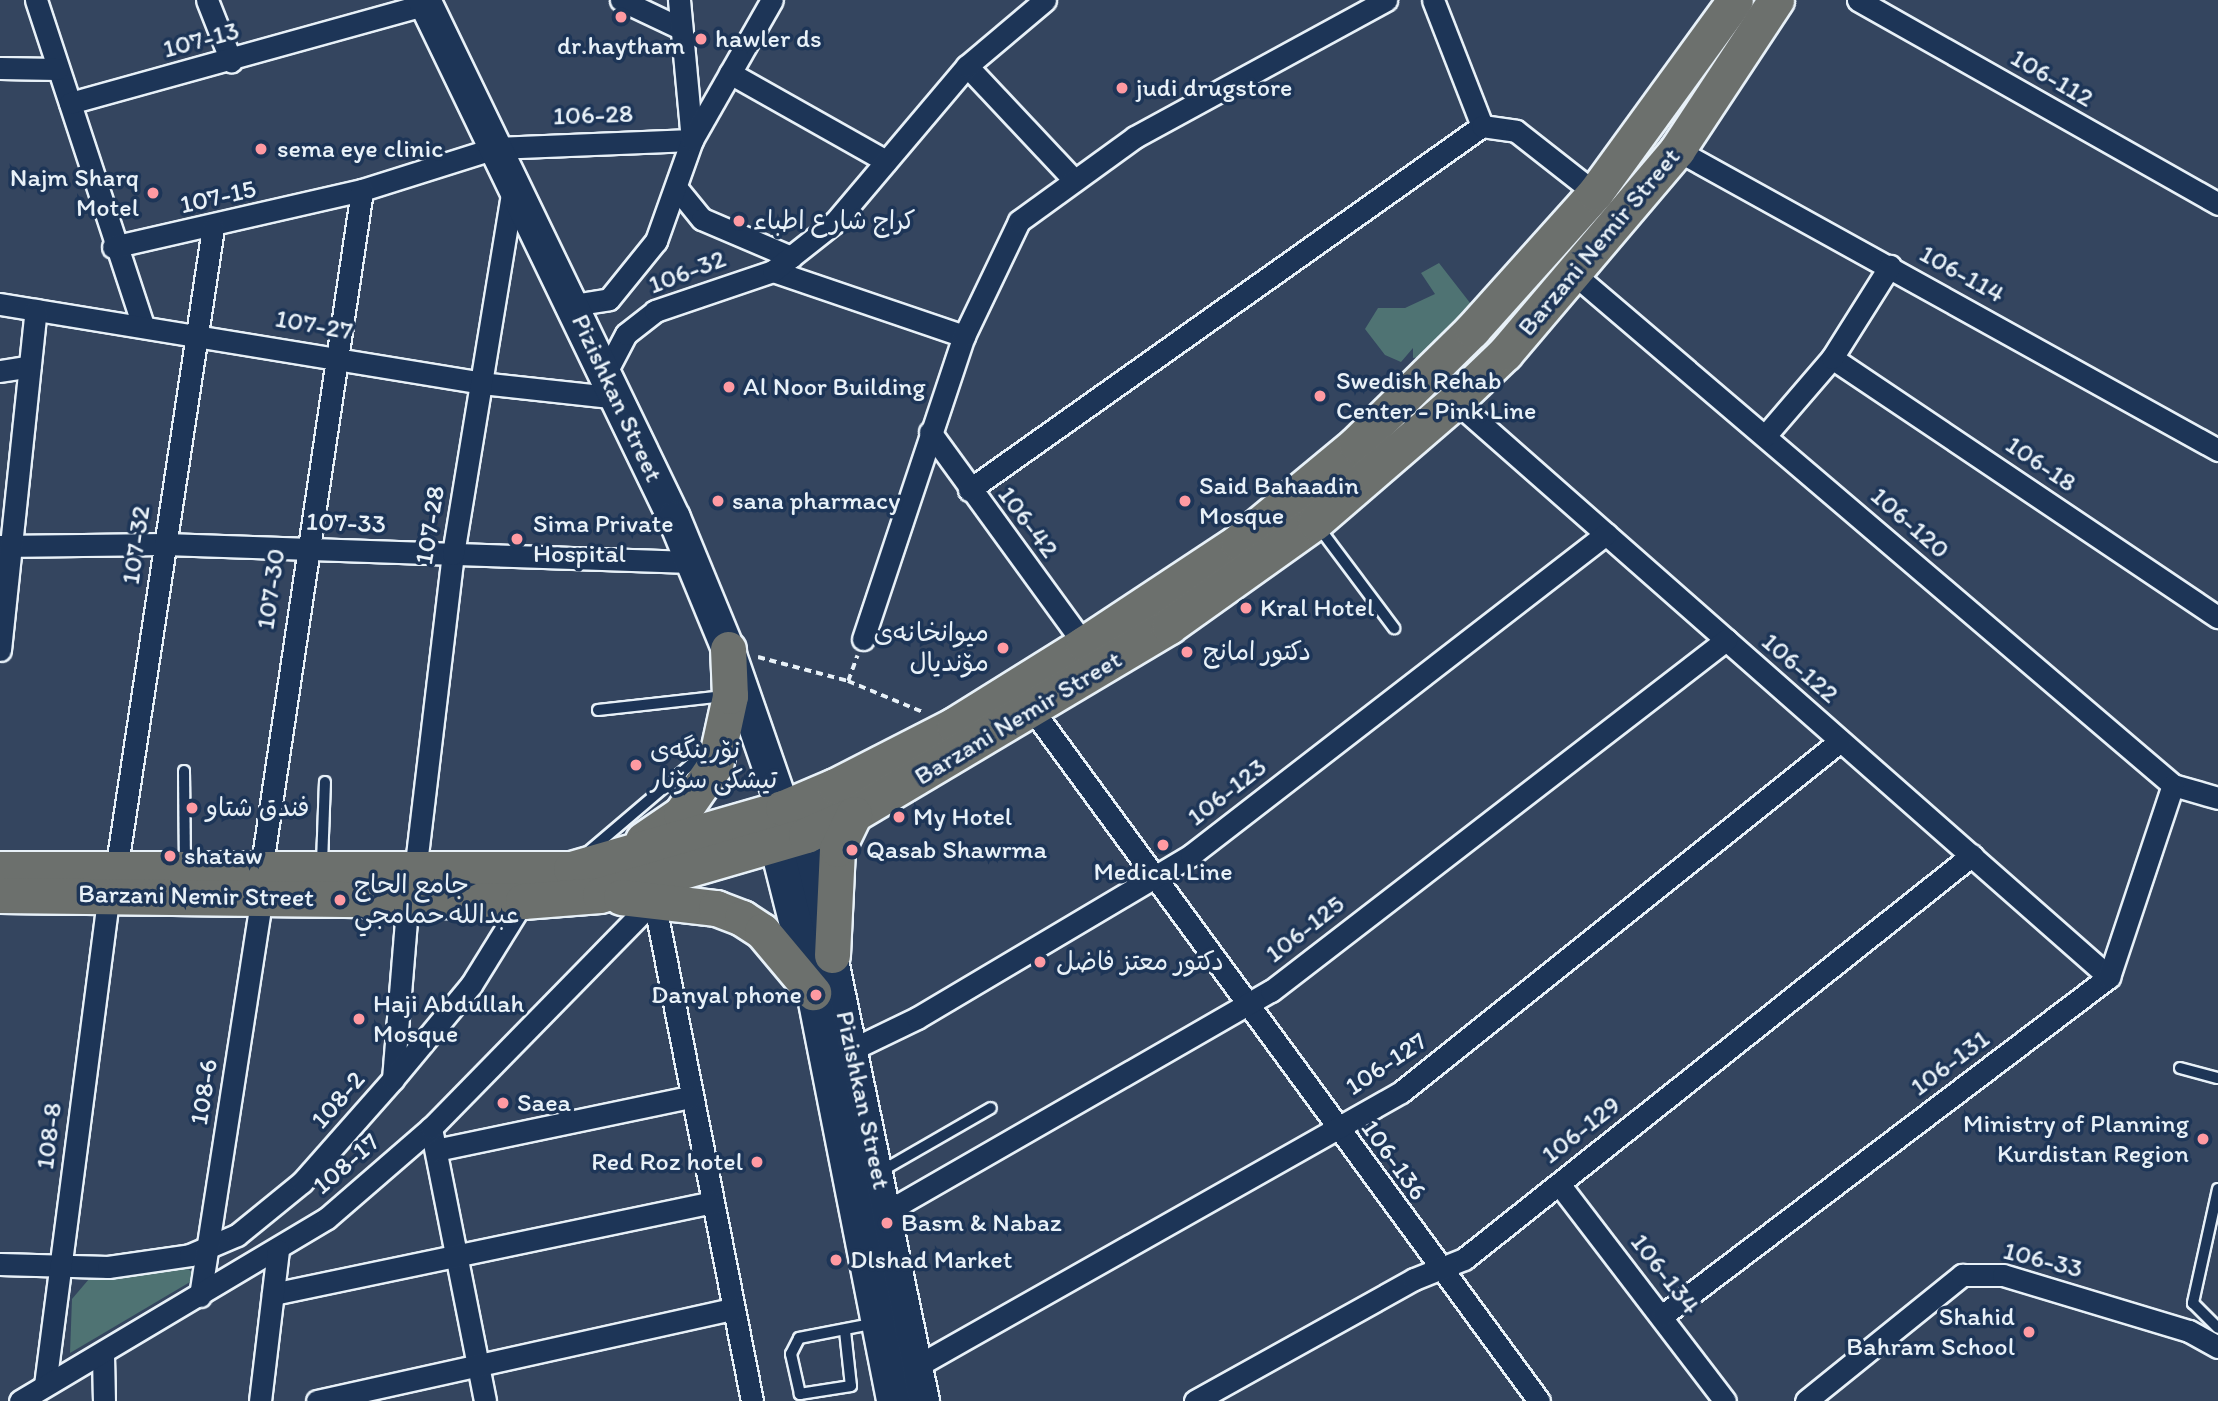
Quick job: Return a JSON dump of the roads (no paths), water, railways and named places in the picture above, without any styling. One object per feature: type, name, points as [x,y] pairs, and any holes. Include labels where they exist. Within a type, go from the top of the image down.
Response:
[{"type":"main road","name":"Barzani Nemir Street","points":[[0,869],[113,882],[412,885],[571,869],[783,808],[954,724],[1084,644],[1238,542],[1356,444],[1472,330],[1595,193],[1735,0]]},
{"type":"main road","name":"Barzani Nemir Street","points":[[0,895],[185,871],[261,884],[321,872],[523,901],[600,895],[791,840],[854,814],[1034,712],[1315,522],[1455,401],[1574,274],[1677,150],[1776,0]]},
{"type":"main road","name":"Pizishkan Street","points":[[425,2],[513,188],[612,385],[728,649],[832,955],[923,1401]]},
{"type":"main road","points":[[607,860],[681,814],[710,774],[725,736],[730,696],[728,649]]},
{"type":"main road","points":[[832,955],[836,849],[854,814]]},
{"type":"main road","name":"Pizishkan Street","points":[[791,840],[813,992],[893,1401]]},
{"type":"main road","points":[[600,895],[654,900],[742,918],[762,931],[813,992]]},
{"type":"street","points":[[36,0],[113,247],[143,325]]},
{"type":"street","points":[[207,0],[230,61]]},
{"type":"street","points":[[621,0],[680,28]]},
{"type":"street","points":[[679,0],[692,139]]},
{"type":"street","points":[[573,305],[598,304],[625,286],[656,241],[679,191],[692,139],[772,0]]},
{"type":"street","name":"106-32","points":[[612,385],[626,334],[655,311],[773,271],[835,222],[967,66],[1045,0]]},
{"type":"street","points":[[1433,0],[1482,126]]},
{"type":"street","name":"106-112","points":[[1858,0],[2218,204]]},
{"type":"street","name":"107-13","points":[[70,103],[230,61],[425,2]]},
{"type":"street","points":[[863,639],[964,336],[1010,233],[1072,178],[1373,3]]},
{"type":"street","points":[[967,66],[1072,178]]},
{"type":"street","points":[[0,68],[57,69]]},
{"type":"street","points":[[730,73],[886,161]]},
{"type":"street","points":[[969,490],[1482,126],[1517,131],[1595,193]]},
{"type":"street","name":"106-28","points":[[495,148],[692,139]]},
{"type":"street","name":"107-15","points":[[113,247],[213,228],[362,190],[495,148]]},
{"type":"street","name":"106-114","points":[[1677,150],[2218,450]]},
{"type":"street","name":"107-28","points":[[393,1079],[412,885],[453,554],[513,188]]},
{"type":"street","name":"107-30","points":[[261,884],[304,549],[362,190]]},
{"type":"street","points":[[679,191],[702,219],[791,257]]},
{"type":"street","name":"107-32","points":[[113,882],[213,228]]},
{"type":"street","points":[[1765,436],[1832,358],[1890,266]]},
{"type":"street","points":[[773,271],[964,336]]},
{"type":"street","name":"106-120","points":[[1574,274],[2173,785],[2218,797]]},
{"type":"street","name":"107-27","points":[[0,304],[195,332],[481,383],[612,385]]},
{"type":"street","points":[[0,650],[5,546],[36,310]]},
{"type":"street","name":"106-18","points":[[1832,358],[2218,617]]},
{"type":"street","points":[[0,371],[30,366]]},
{"type":"street","name":"106-122","points":[[1455,401],[2109,977]]},
{"type":"street","name":"106-42","points":[[930,432],[969,490],[1084,644]]},
{"type":"street","name":"106-123","points":[[853,1049],[1155,877],[1606,534]]},
{"type":"street","name":"107-33","points":[[5,546],[165,544],[691,562]]},
{"type":"street","name":"106-125","points":[[886,1212],[1246,1007],[1726,640]]},
{"type":"street","name":"106-136","points":[[1034,712],[1437,1269],[1539,1401]]},
{"type":"street","name":"106-127","points":[[917,1366],[1337,1129],[1417,1080],[1840,741]]},
{"type":"street","points":[[2109,977],[2173,785]]},
{"type":"street","name":"106-129","points":[[1195,1401],[1437,1269],[1464,1259],[1972,855]]},
{"type":"street","name":"108-8","points":[[45,1385],[113,882]]},
{"type":"street","name":"108-6","points":[[200,1296],[261,884]]},
{"type":"street","points":[[654,900],[690,1097],[752,1401]]},
{"type":"street","name":"108-17","points":[[20,1401],[103,1355],[278,1250],[342,1206],[431,1128],[654,900]]},
{"type":"street","name":"108-2","points":[[0,1264],[108,1267],[208,1249],[251,1226],[317,1166],[393,1079],[471,985],[523,901]]},
{"type":"street","name":"106-131","points":[[1663,1315],[2109,977]]},
{"type":"street","points":[[436,1150],[690,1097]]},
{"type":"street","points":[[431,1128],[485,1401]]},
{"type":"street","name":"106-134","points":[[1559,1184],[1663,1315],[1725,1401]]},
{"type":"street","points":[[274,1294],[459,1260],[712,1202]]},
{"type":"street","points":[[260,1401],[278,1250]]},
{"type":"street","name":"106-33","points":[[1806,1401],[1962,1275],[2003,1275],[2189,1331],[2218,1347]]},
{"type":"street","points":[[317,1401],[733,1309]]},
{"type":"street","points":[[103,1355],[104,1401]]},
{"type":"lane","points":[[1315,522],[1394,628]]},
{"type":"lane","points":[[598,710],[730,696]]},
{"type":"lane","points":[[571,869],[725,736]]},
{"type":"lane","points":[[184,771],[185,871]]},
{"type":"lane","points":[[321,872],[325,782]]},
{"type":"lane","points":[[2180,1068],[2218,1078]]},
{"type":"lane","points":[[878,1174],[991,1108]]},
{"type":"lane","points":[[2218,1189],[2193,1303],[2218,1328]]},
{"type":"lane","points":[[845,1331],[851,1387],[800,1394],[794,1388],[794,1343],[878,1322]]},
{"type":"place","name":"dr.haytham","points":[[621,17]]},
{"type":"place","name":"hawler ds","points":[[701,39]]},
{"type":"place","name":"judi drugstore","points":[[1122,88]]},
{"type":"place","name":"sema eye clinic","points":[[261,149]]},
{"type":"place","name":"Najm Sharq Motel","points":[[153,193]]},
{"type":"place","name":"كراج شارع اطباء","points":[[739,221]]},
{"type":"place","name":"Al Noor Building","points":[[729,387]]},
{"type":"place","name":"Swedish Rehab Center - Pink Line","points":[[1320,396]]},
{"type":"place","name":"sana pharmacy","points":[[718,501]]},
{"type":"place","name":"Said Bahaadin Mosque","points":[[1185,501]]},
{"type":"place","name":"Sima Private Hospital","points":[[517,539]]},
{"type":"place","name":"Kral Hotel","points":[[1246,608]]},
{"type":"place","name":"میوانخانەی مۆندیال","points":[[1003,648]]},
{"type":"place","name":"دكتور امانج","points":[[1187,652]]},
{"type":"place","name":"نۆرینگەی تیشکی سۆنار","points":[[636,765]]},
{"type":"place","name":"فندق شتاو","points":[[192,808]]},
{"type":"place","name":"My Hotel","points":[[899,817]]},
{"type":"place","name":"Medical Line","points":[[1163,845]]},
{"type":"place","name":"Qasab Shawrma","points":[[852,850]]},
{"type":"place","name":"shataw","points":[[170,856]]},
{"type":"place","name":"جامع الحاج عبدالله حمامجي","points":[[340,900]]},
{"type":"place","name":"دكتور معتز فاضل","points":[[1040,962]]},
{"type":"place","name":"Danyal phone","points":[[816,995]]},
{"type":"place","name":"Haji Abdullah Mosque","points":[[359,1019]]},
{"type":"place","name":"Saea","points":[[503,1103]]},
{"type":"place","name":"Ministry of Planning Kurdistan Region","points":[[2203,1139]]},
{"type":"place","name":"Red Roz hotel","points":[[757,1162]]},
{"type":"place","name":"Basm & Nabaz","points":[[887,1223]]},
{"type":"place","name":"Dlshad Market","points":[[836,1260]]},
{"type":"place","name":"Shahid Bahram School","points":[[2029,1332]]}]
